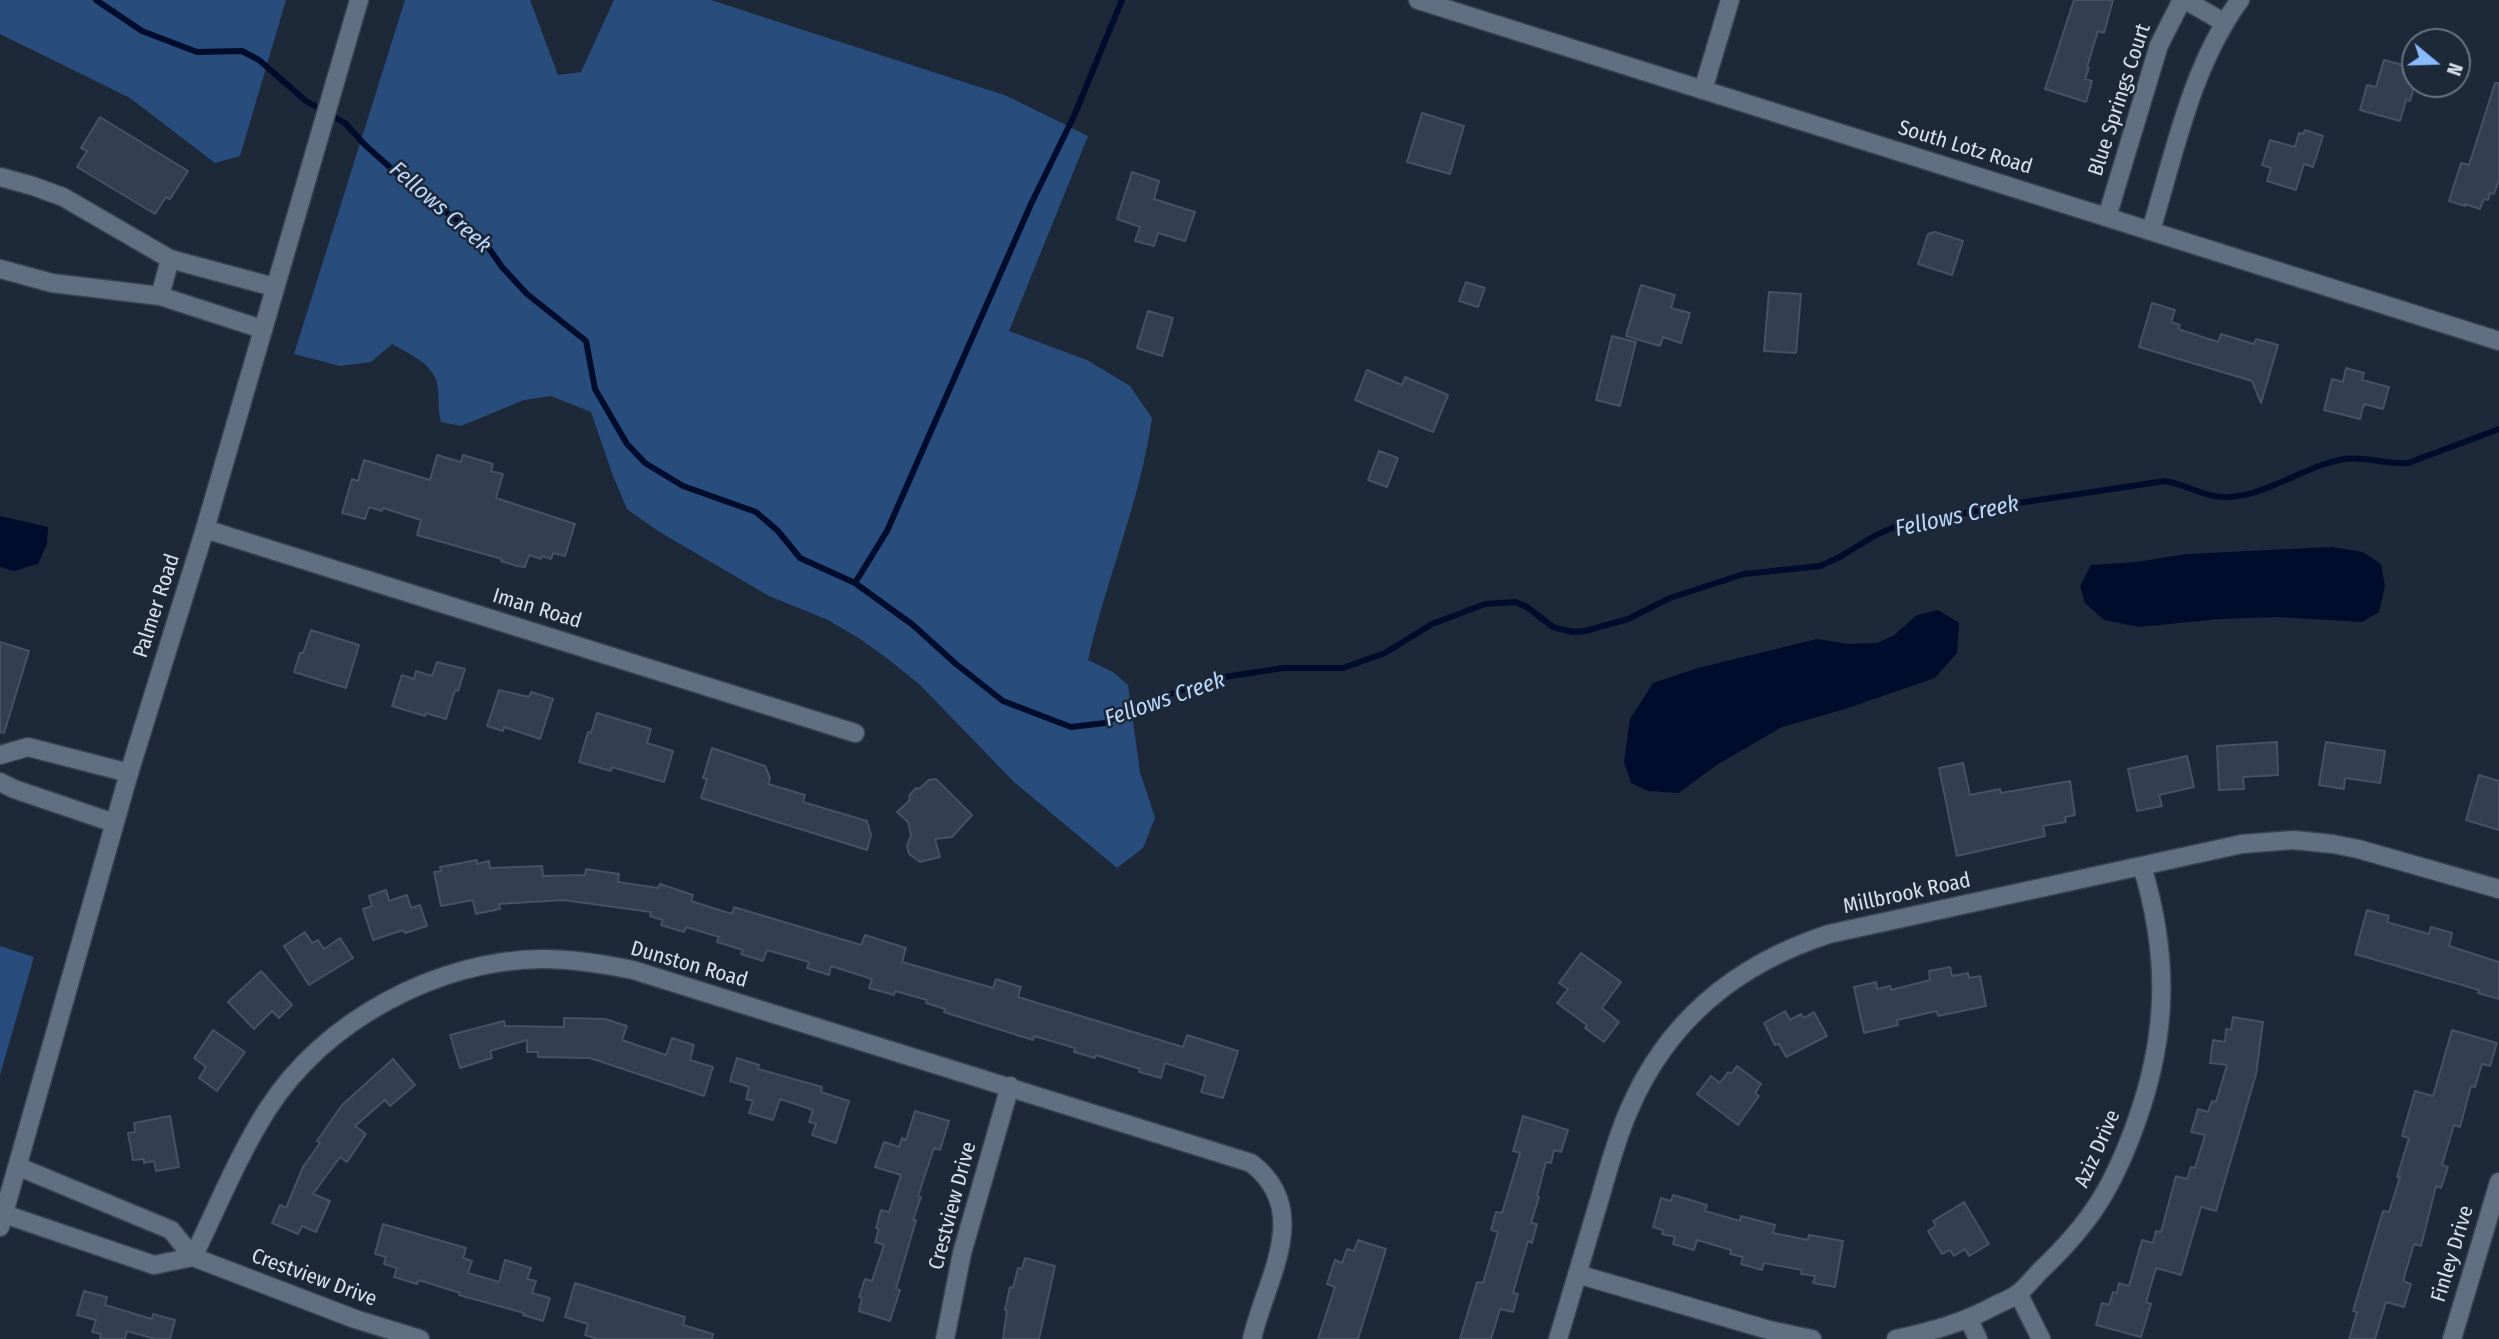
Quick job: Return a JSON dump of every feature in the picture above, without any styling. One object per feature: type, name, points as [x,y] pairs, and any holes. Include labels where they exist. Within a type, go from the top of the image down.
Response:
[{"type":"street","name":"Palmer Road","points":[[2,1221],[114,823],[205,529],[359,0]]},
{"type":"street","name":"South Lotz Road","points":[[1418,0],[2499,341]]},
{"type":"street","points":[[1703,90],[1730,0]]},
{"type":"street","points":[[2184,0],[2225,23]]},
{"type":"street","name":"Blue Springs Court","points":[[2107,217],[2159,45],[2184,0]]},
{"type":"street","points":[[2151,230],[2193,88],[2213,43],[2240,0]]},
{"type":"street","points":[[0,177],[62,197],[170,259],[274,287]]},
{"type":"street","points":[[160,296],[170,259]]},
{"type":"street","points":[[0,269],[52,283],[160,296],[262,329]]},
{"type":"street","name":"Iman Road","points":[[205,529],[855,733]]},
{"type":"street","points":[[0,755],[28,747],[129,773]]},
{"type":"street","points":[[0,782],[114,823]]},
{"type":"street","name":"Millbrook Road","points":[[1558,1339],[1618,1137],[1640,1087],[1658,1055],[1679,1028],[1731,980],[1779,952],[1829,934],[2228,846],[2293,840],[2358,849],[2499,889]]},
{"type":"street","name":"Aziz Drive","points":[[1896,1339],[1969,1320],[2018,1293],[2063,1250],[2096,1209],[2122,1163],[2147,1093],[2159,1037],[2162,979],[2157,922],[2142,866]]},
{"type":"street","name":"Dunston Road","points":[[193,1257],[263,1117],[308,1060],[363,1015],[390,999],[464,971],[542,959],[633,970],[1251,1163],[1262,1171],[1276,1193],[1281,1206],[1283,1233],[1252,1339]]},
{"type":"street","name":"Crestview Drive","points":[[945,1339],[962,1253],[1010,1086]]},
{"type":"street","name":"Crestview Drive","points":[[19,1167],[171,1230],[193,1257],[355,1319],[420,1339]]},
{"type":"street","name":"Finley Drive","points":[[2452,1339],[2499,1182]]},
{"type":"street","points":[[2,1221],[154,1265],[193,1257]]},
{"type":"street","points":[[1577,1274],[1769,1330],[1812,1339]]},
{"type":"street","points":[[2018,1293],[2041,1339]]},
{"type":"street","points":[[1969,1320],[1978,1339]]},
{"type":"shaded area","points":[[0,0],[286,0],[240,156],[215,163],[130,98],[0,34]]},
{"type":"shaded area","points":[[405,0],[530,0],[558,75],[581,72],[614,0],[711,0],[1007,96],[1088,136],[1009,331],[1087,360],[1130,386],[1152,418],[1132,509],[1088,660],[1113,672],[1128,685],[1140,772],[1155,818],[1143,848],[1117,868],[1014,782],[920,685],[888,659],[828,620],[769,596],[658,531],[627,509],[591,412],[551,396],[524,400],[461,426],[441,422],[438,389],[433,373],[414,356],[392,344],[371,362],[340,366],[294,354]]},
{"type":"shaded area","points":[[0,516],[48,527],[47,544],[38,564],[14,571],[0,567]]},
{"type":"shaded area","points":[[2331,547],[2363,552],[2381,564],[2385,586],[2379,612],[2362,622],[2278,617],[2220,619],[2139,627],[2104,620],[2085,603],[2080,586],[2091,565],[2136,562],[2187,554]]},
{"type":"shaded area","points":[[1938,610],[1959,623],[1957,653],[1935,678],[1782,727],[1715,766],[1679,793],[1648,791],[1631,783],[1624,762],[1630,719],[1653,683],[1698,668],[1817,639],[1848,644],[1877,643],[1893,636],[1917,615]]},
{"type":"shaded area","points":[[0,946],[34,957],[0,1075]]},
{"type":"building","points":[[2074,0],[2113,0],[2104,33],[2098,31],[2087,67],[2089,68],[2085,79],[2092,81],[2086,102],[2045,89]]},
{"type":"building","points":[[2384,60],[2401,64],[2401,98],[2411,98],[2410,101],[2406,100],[2400,121],[2360,110],[2367,85],[2376,87]]},
{"type":"building","points":[[2495,83],[2499,83],[2499,180],[2494,194],[2490,193],[2488,200],[2484,199],[2480,209],[2449,201],[2461,163],[2469,165]]},
{"type":"building","points":[[1422,113],[1464,126],[1450,174],[1407,162]]},
{"type":"building","points":[[100,117],[188,171],[170,199],[166,197],[155,214],[77,167],[87,151],[81,148]]},
{"type":"building","points":[[2305,130],[2323,136],[2313,167],[2304,164],[2296,190],[2267,181],[2271,168],[2262,165],[2270,140],[2295,147],[2299,133],[2303,134]]},
{"type":"building","points":[[1132,172],[1159,181],[1154,199],[1195,212],[1185,241],[1158,233],[1154,246],[1135,241],[1140,227],[1117,219]]},
{"type":"building","points":[[1935,232],[1963,241],[1952,275],[1918,264],[1928,234]]},
{"type":"building","points":[[1466,282],[1485,288],[1478,307],[1459,301]]},
{"type":"building","points":[[1641,285],[1675,295],[1671,308],[1690,313],[1681,343],[1663,337],[1660,346],[1626,336]]},
{"type":"building","points":[[1769,292],[1801,294],[1796,353],[1764,351]]},
{"type":"building","points":[[2152,303],[2175,310],[2171,322],[2180,325],[2178,329],[2218,342],[2221,334],[2254,344],[2256,339],[2278,345],[2261,403],[2252,381],[2139,347]]},
{"type":"building","points":[[1148,311],[1173,318],[1162,356],[1137,348]]},
{"type":"building","points":[[1612,336],[1636,342],[1620,406],[1596,400]]},
{"type":"building","points":[[2346,368],[2364,373],[2362,380],[2389,387],[2383,409],[2364,404],[2360,419],[2324,410],[2332,379],[2343,382]]},
{"type":"building","points":[[1367,370],[1402,385],[1405,377],[1448,395],[1433,432],[1355,400]]},
{"type":"building","points":[[1379,451],[1398,458],[1387,487],[1368,480]]},
{"type":"building","points":[[437,455],[461,462],[463,455],[493,464],[491,471],[503,474],[496,498],[575,524],[565,556],[553,553],[551,559],[542,556],[541,559],[529,555],[525,567],[517,566],[501,561],[502,559],[417,535],[421,520],[383,508],[382,511],[369,507],[365,519],[342,513],[352,479],[358,481],[364,460],[430,480]]},
{"type":"building","points":[[311,630],[359,645],[346,688],[294,672]]},
{"type":"building","points":[[0,642],[29,651],[4,733],[0,732]]},
{"type":"building","points":[[437,662],[465,669],[446,719],[392,706],[402,675],[414,679],[416,671],[432,676]]},
{"type":"building","points":[[499,690],[529,697],[531,692],[553,699],[540,739],[504,727],[503,731],[487,726]]},
{"type":"building","points":[[597,713],[651,729],[647,743],[673,751],[664,782],[612,767],[611,771],[579,762]]},
{"type":"building","points":[[2277,742],[2278,775],[2243,777],[2244,789],[2219,790],[2217,746]]},
{"type":"building","points":[[2326,742],[2385,751],[2380,783],[2345,778],[2344,789],[2319,785]]},
{"type":"building","points":[[712,748],[765,766],[770,778],[768,784],[805,795],[803,802],[867,821],[871,835],[867,850],[701,798],[707,779],[703,778]]},
{"type":"building","points":[[2187,756],[2194,787],[2159,795],[2162,806],[2137,811],[2128,769]]},
{"type":"building","points":[[1963,763],[1970,795],[2000,789],[2001,793],[2070,781],[2075,815],[2065,817],[2066,822],[2043,826],[2045,836],[1957,856],[1939,768]]},
{"type":"building","points":[[2479,775],[2499,781],[2499,830],[2466,820]]},
{"type":"building","points":[[936,779],[972,815],[952,837],[935,839],[940,857],[920,862],[909,854],[907,846],[911,835],[908,822],[897,812],[910,800],[909,796],[916,788],[919,789],[929,780]]},
{"type":"building","points":[[477,860],[477,864],[489,861],[490,868],[542,866],[543,876],[585,875],[586,869],[619,874],[618,882],[658,888],[660,884],[693,895],[691,901],[732,914],[734,907],[861,945],[865,935],[906,948],[902,962],[993,988],[996,979],[1021,987],[1018,997],[1183,1047],[1187,1035],[1238,1051],[1223,1098],[1201,1092],[1206,1076],[1165,1063],[1161,1078],[1096,1055],[1095,1058],[1074,1052],[1075,1048],[1034,1036],[1033,1040],[944,1012],[945,1009],[926,1003],[927,1000],[895,991],[894,995],[869,988],[872,979],[831,966],[829,975],[807,968],[809,962],[767,950],[763,961],[741,954],[743,950],[717,942],[719,937],[686,927],[684,932],[661,925],[663,920],[650,916],[651,912],[563,900],[499,904],[500,909],[476,914],[473,900],[441,906],[434,872],[441,871],[440,867]]},
{"type":"building","points":[[386,890],[389,901],[407,895],[411,908],[420,905],[427,926],[405,933],[403,930],[373,940],[363,909],[372,906],[369,896]]},
{"type":"building","points":[[2367,910],[2389,916],[2387,922],[2429,934],[2431,927],[2452,933],[2449,946],[2499,962],[2499,999],[2478,993],[2479,990],[2355,954]]},
{"type":"building","points":[[305,932],[312,943],[318,940],[324,949],[340,938],[353,958],[309,985],[284,946]]},
{"type":"building","points":[[1581,953],[1621,982],[1602,1008],[1619,1022],[1604,1042],[1585,1028],[1587,1025],[1557,1003],[1568,989],[1559,983]]},
{"type":"building","points":[[1950,967],[1952,976],[1968,973],[1969,978],[1980,976],[1986,1006],[1938,1016],[1937,1011],[1897,1020],[1898,1025],[1864,1033],[1854,987],[1876,982],[1877,989],[1890,986],[1891,990],[1930,980],[1929,971]]},
{"type":"building","points":[[261,971],[292,1005],[279,1018],[272,1011],[254,1029],[228,1002]]},
{"type":"building","points":[[1785,1011],[1790,1020],[1801,1014],[1804,1018],[1814,1012],[1827,1036],[1786,1057],[1779,1044],[1775,1045],[1764,1023]]},
{"type":"building","points":[[2233,1017],[2263,1022],[2256,1074],[2216,1211],[2201,1207],[2181,1275],[2156,1268],[2146,1302],[2151,1304],[2141,1337],[2096,1325],[2102,1303],[2109,1305],[2113,1292],[2117,1293],[2119,1283],[2129,1286],[2142,1240],[2153,1243],[2156,1231],[2161,1232],[2176,1176],[2187,1179],[2191,1167],[2195,1168],[2205,1135],[2191,1132],[2198,1109],[2208,1112],[2212,1101],[2216,1102],[2227,1065],[2210,1063],[2213,1040],[2225,1042],[2226,1029],[2231,1030]]},
{"type":"building","points":[[564,1018],[605,1019],[627,1026],[622,1040],[666,1055],[672,1038],[694,1045],[690,1060],[713,1067],[704,1096],[590,1058],[538,1057],[538,1052],[527,1052],[527,1040],[490,1051],[492,1058],[460,1068],[450,1035],[504,1021],[505,1026],[564,1027]]},
{"type":"building","points":[[213,1030],[245,1052],[217,1091],[199,1078],[206,1067],[194,1058]]},
{"type":"building","points":[[2452,1030],[2497,1043],[2490,1066],[2482,1064],[2475,1087],[2471,1086],[2460,1127],[2454,1125],[2442,1165],[2448,1167],[2441,1188],[2436,1186],[2421,1246],[2414,1244],[2403,1281],[2411,1284],[2404,1307],[2386,1302],[2375,1339],[2349,1339],[2357,1312],[2353,1311],[2383,1211],[2389,1212],[2400,1177],[2397,1177],[2409,1138],[2402,1136],[2415,1091],[2433,1096]]},
{"type":"building","points":[[737,1058],[759,1065],[758,1069],[822,1087],[821,1092],[849,1101],[836,1143],[812,1135],[816,1124],[809,1122],[813,1110],[780,1099],[773,1120],[749,1113],[753,1101],[746,1099],[749,1087],[730,1081]]},
{"type":"building","points":[[393,1059],[415,1085],[390,1106],[385,1100],[355,1126],[366,1134],[347,1162],[340,1157],[313,1194],[330,1201],[316,1232],[302,1226],[298,1234],[272,1223],[280,1205],[286,1208],[303,1167],[320,1143],[317,1141],[342,1105]]},
{"type":"building","points":[[1737,1066],[1761,1084],[1755,1093],[1759,1096],[1738,1125],[1697,1094],[1711,1076],[1720,1083],[1728,1072],[1731,1074]]},
{"type":"building","points":[[915,1111],[949,1121],[940,1150],[934,1148],[918,1196],[921,1197],[913,1220],[916,1220],[896,1289],[900,1290],[890,1321],[859,1311],[862,1298],[859,1297],[865,1279],[872,1281],[884,1245],[875,1242],[881,1210],[889,1212],[901,1175],[875,1167],[884,1142],[899,1147],[902,1138],[906,1140]]},
{"type":"building","points":[[170,1116],[179,1167],[156,1171],[154,1161],[144,1163],[144,1159],[133,1160],[128,1133],[135,1132],[134,1123]]},
{"type":"building","points":[[1523,1116],[1568,1130],[1561,1152],[1554,1150],[1551,1163],[1546,1162],[1531,1223],[1537,1224],[1532,1243],[1528,1241],[1513,1293],[1518,1294],[1513,1312],[1500,1309],[1491,1339],[1460,1339],[1477,1282],[1483,1283],[1498,1232],[1491,1230],[1496,1212],[1502,1213],[1520,1153],[1513,1151]]},
{"type":"building","points":[[1673,1195],[1707,1205],[1705,1211],[1740,1221],[1741,1216],[1775,1225],[1773,1233],[1808,1240],[1809,1235],[1843,1241],[1835,1287],[1813,1283],[1815,1276],[1801,1274],[1802,1270],[1764,1263],[1762,1270],[1741,1264],[1743,1257],[1730,1254],[1731,1250],[1697,1240],[1694,1250],[1673,1244],[1675,1237],[1662,1234],[1663,1230],[1653,1227],[1661,1198],[1671,1201]]},
{"type":"building","points":[[1964,1202],[1989,1244],[1969,1256],[1965,1249],[1954,1256],[1950,1250],[1942,1254],[1928,1231],[1936,1226],[1933,1221]]},
{"type":"building","points":[[383,1224],[466,1248],[463,1258],[472,1261],[468,1273],[499,1282],[505,1260],[531,1268],[527,1279],[536,1281],[532,1293],[550,1298],[543,1321],[419,1280],[417,1284],[394,1277],[397,1268],[384,1264],[386,1257],[375,1254]]},
{"type":"building","points":[[1358,1240],[1386,1249],[1358,1339],[1318,1339],[1335,1287],[1327,1284],[1335,1260],[1342,1263],[1347,1249],[1354,1251]]},
{"type":"building","points":[[1025,1258],[1055,1266],[1039,1339],[1003,1339],[1010,1287],[1013,1288],[1018,1268],[1022,1269]]},
{"type":"building","points":[[575,1283],[685,1317],[683,1325],[713,1334],[712,1339],[598,1339],[585,1335],[588,1324],[565,1317]]},
{"type":"building","points":[[84,1291],[107,1297],[105,1305],[152,1319],[153,1314],[175,1320],[170,1339],[155,1339],[127,1331],[125,1339],[100,1339],[101,1334],[92,1332],[96,1320],[77,1315]]},
{"type":"waterway","name":"Fellows Creek","points":[[96,0],[142,31],[197,52],[242,51],[259,60],[306,101],[345,123],[365,145],[420,194],[481,237],[502,267],[527,294],[586,341],[595,389],[627,444],[645,463],[683,486],[756,512],[778,531],[800,558],[855,583],[913,625],[1003,701],[1071,727],[1105,723],[1132,707],[1218,678],[1283,668],[1343,668],[1385,653],[1432,624],[1485,604],[1515,602],[1527,607],[1553,627],[1573,632],[1585,631],[1628,619],[1670,598],[1744,574],[1820,566],[1892,528],[2005,505],[2165,481],[2219,497],[2242,495],[2257,492],[2314,468],[2344,459],[2408,463],[2499,429]]},
{"type":"waterway","points":[[855,583],[887,531],[1031,204],[1074,116],[1122,0]]}]
